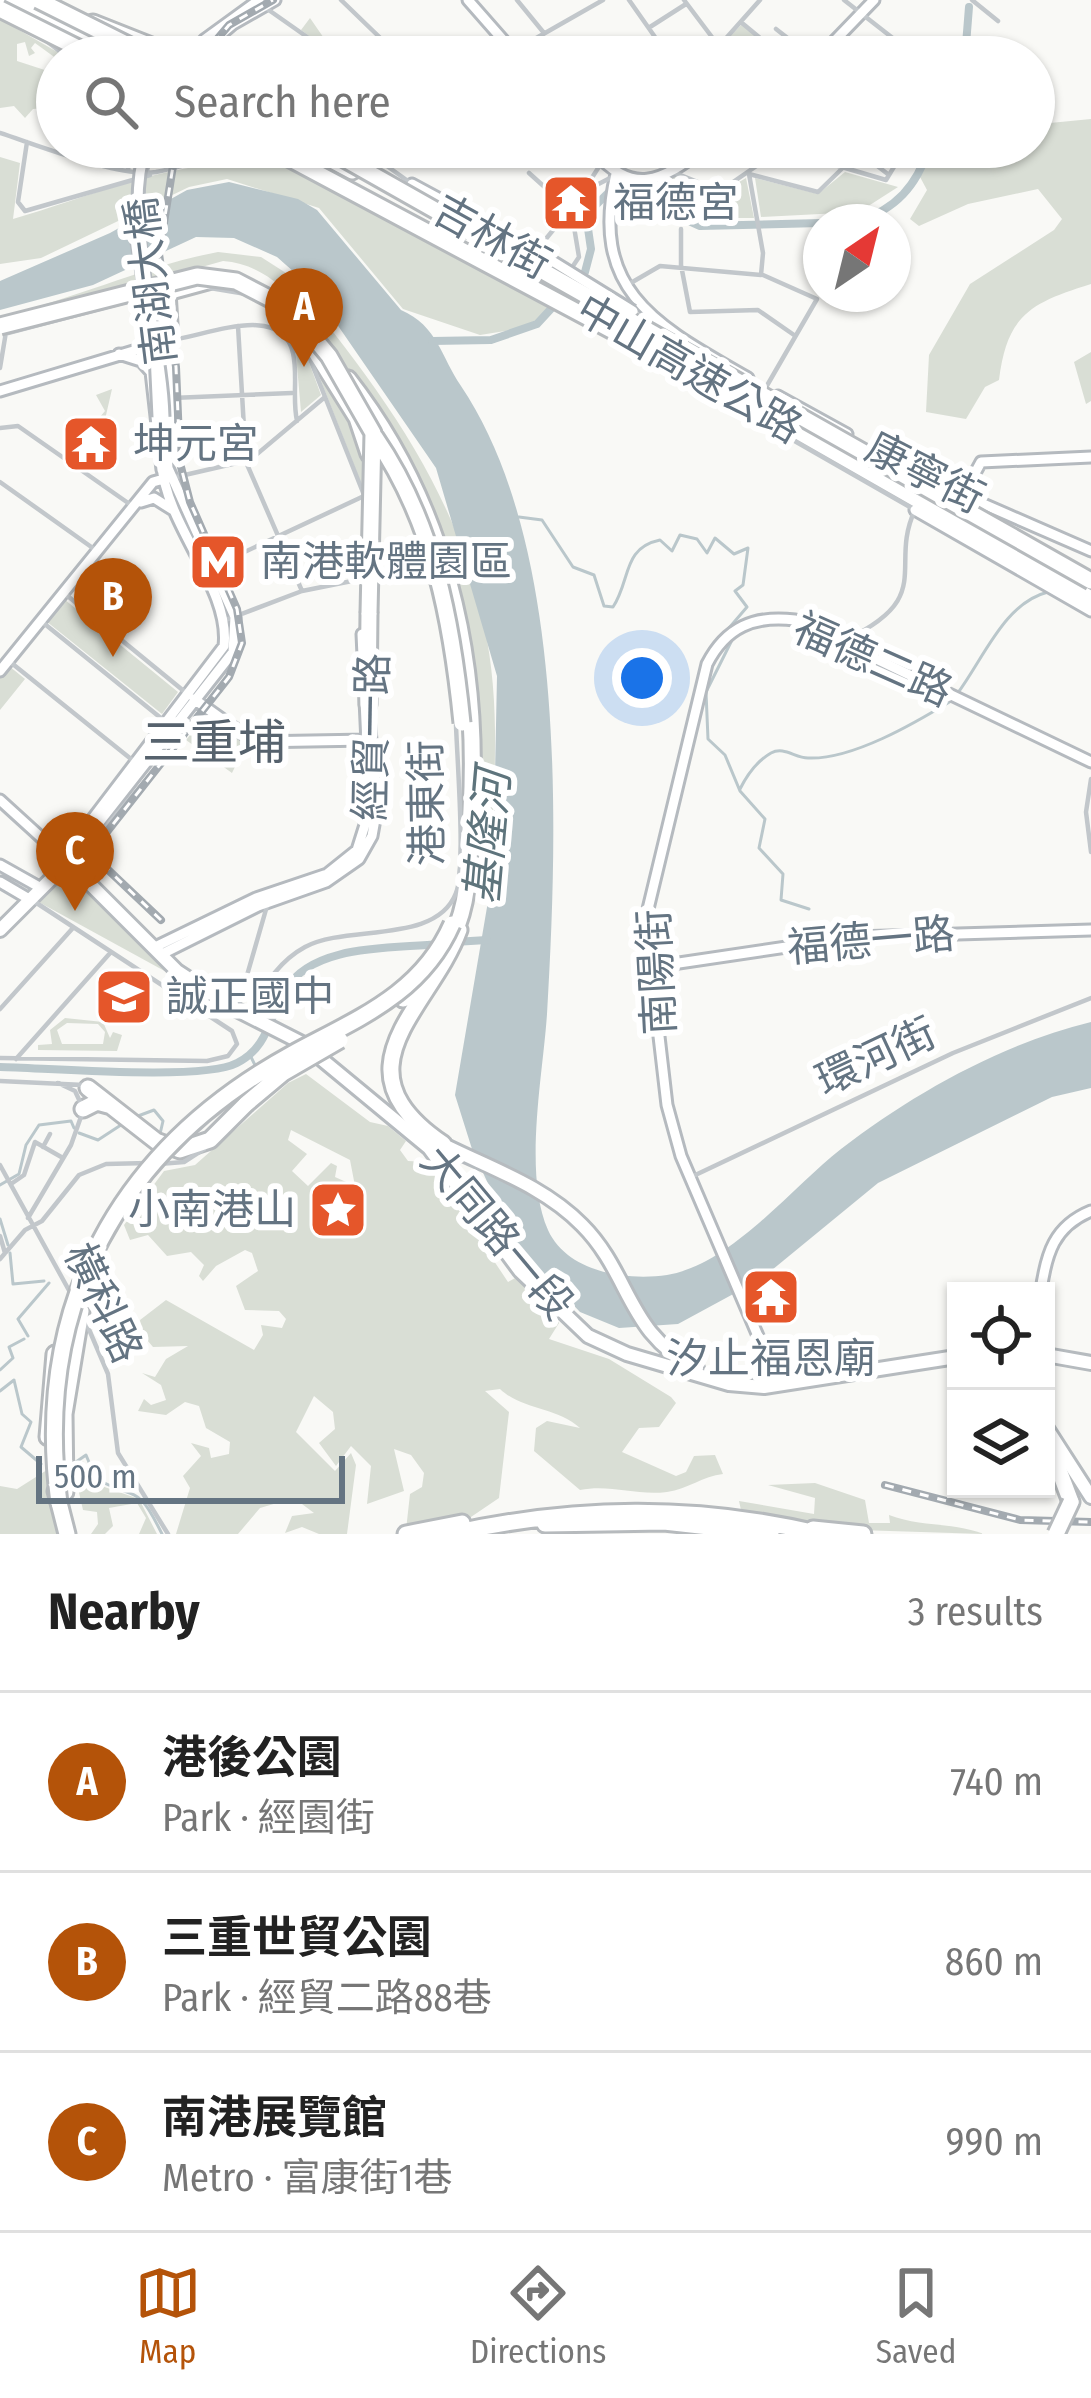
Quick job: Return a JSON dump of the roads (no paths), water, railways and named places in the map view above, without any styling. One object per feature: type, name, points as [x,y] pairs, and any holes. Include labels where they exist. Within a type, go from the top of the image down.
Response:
[{"type":"highway","points":[[23,0],[140,36]]},
{"type":"highway","points":[[23,0],[92,36]]},
{"type":"highway","points":[[0,7],[93,36]]},
{"type":"highway","points":[[0,7],[56,36]]},
{"type":"highway","points":[[37,16],[73,36]]},
{"type":"highway","points":[[308,168],[738,396]]},
{"type":"highway","name":"中山高速公路","points":[[323,168],[518,271],[1091,599]]},
{"type":"highway","name":"中山高速公路","points":[[346,168],[522,262],[1091,585]]},
{"type":"highway","points":[[361,168],[1091,585]]},
{"type":"highway","points":[[2,330],[178,278],[210,276],[236,280],[276,299],[302,320],[390,437],[440,545],[470,701],[465,806]]},
{"type":"highway","points":[[170,340],[166,293],[211,280]]},
{"type":"highway","points":[[2,330],[182,282],[211,280],[257,291],[293,316],[401,478],[430,545],[454,653],[465,773]]},
{"type":"highway","points":[[138,296],[161,298],[170,340]]},
{"type":"highway","points":[[293,316],[363,430],[368,452],[366,504]]},
{"type":"highway","points":[[329,356],[373,433],[368,705]]},
{"type":"highway","points":[[366,504],[379,465],[398,465],[434,545],[451,608],[466,709],[463,909],[450,953],[406,1015],[392,1060],[404,1107],[443,1144]]},
{"type":"highway","points":[[62,1498],[53,1414],[61,1352],[80,1286],[106,1228],[154,1159],[214,1103],[375,1010],[422,973],[445,940],[460,898],[466,709]]},
{"type":"highway","points":[[87,1084],[173,1149],[201,1146],[272,1081],[403,999],[436,964],[463,909]]},
{"type":"highway","points":[[62,1498],[59,1416],[70,1332],[90,1273],[123,1210],[164,1156],[211,1114],[275,1070],[403,999]]},
{"type":"highway","points":[[83,1109],[97,1102],[117,1111]]},
{"type":"highway","points":[[62,1498],[64,1414],[80,1336],[70,1291]]},
{"type":"highway","points":[[71,1534],[48,1414],[73,1312]]},
{"type":"highway","points":[[1055,1454],[1086,1501],[1056,1534]]},
{"type":"highway","points":[[406,1534],[560,1513],[659,1510],[863,1534]]},
{"type":"highway","points":[[449,1534],[560,1513]]},
{"type":"highway","points":[[495,1534],[547,1524],[614,1520],[771,1534]]},
{"type":"highway","points":[[791,1527],[820,1534]]},
{"type":"main road","points":[[0,926],[68,858],[195,984],[252,1011]]},
{"type":"main road","points":[[162,949],[199,979],[252,1011]]},
{"type":"main road","name":"大同路一段","points":[[252,1011],[317,1050],[443,1144],[550,1197],[578,1220],[606,1254],[645,1330],[699,1369],[737,1380],[777,1382]]},
{"type":"main road","name":"大同路一段","points":[[317,1050],[442,1161],[512,1261],[577,1329],[627,1354],[729,1384],[777,1382],[947,1354]]},
{"type":"main road","points":[[1055,1356],[1091,1360]]},
{"type":"main road","points":[[1055,1444],[1086,1501]]},
{"type":"street","points":[[217,36],[261,3],[275,0]]},
{"type":"street","points":[[341,0],[378,36]]},
{"type":"street","points":[[470,0],[503,36]]},
{"type":"street","points":[[540,36],[603,0]]},
{"type":"street","points":[[629,0],[654,36]]},
{"type":"street","points":[[728,36],[760,0]]},
{"type":"street","points":[[844,0],[890,36]]},
{"type":"street","points":[[836,36],[874,0]]},
{"type":"street","points":[[972,0],[998,21]]},
{"type":"street","points":[[521,1],[544,33]]},
{"type":"street","points":[[648,28],[685,2],[710,36]]},
{"type":"street","points":[[261,3],[306,36]]},
{"type":"street","points":[[700,23],[709,16]]},
{"type":"street","points":[[742,23],[758,36]]},
{"type":"street","points":[[776,29],[786,36]]},
{"type":"street","points":[[0,133],[36,144]]},
{"type":"street","name":"吉林街","points":[[27,142],[18,202],[25,211],[163,168]]},
{"type":"street","points":[[124,168],[150,172],[149,168]]},
{"type":"street","name":"南湖大橋","points":[[140,168],[131,216],[155,354],[167,473]]},
{"type":"street","name":"吉林街","points":[[302,168],[915,510]]},
{"type":"street","points":[[390,168],[658,326]]},
{"type":"street","points":[[536,251],[598,168]]},
{"type":"street","points":[[606,168],[615,180]]},
{"type":"street","points":[[607,168],[615,180]]},
{"type":"street","points":[[549,303],[578,257],[573,221],[582,194],[615,180],[651,179],[678,168]]},
{"type":"street","points":[[673,172],[720,191],[756,168]]},
{"type":"street","points":[[839,168],[886,180],[893,168]]},
{"type":"street","points":[[881,168],[890,175]]},
{"type":"street","points":[[749,174],[818,192],[845,170]]},
{"type":"street","points":[[529,172],[569,209]]},
{"type":"street","points":[[749,174],[760,232],[761,275]]},
{"type":"street","name":"康寧街","points":[[615,180],[609,247],[658,326],[963,495],[1091,550]]},
{"type":"street","points":[[681,229],[690,312],[758,310],[794,335]]},
{"type":"street","points":[[628,284],[660,266],[761,275],[817,299],[765,389]]},
{"type":"street","points":[[187,287],[247,294],[277,310],[302,340],[366,504],[236,556]]},
{"type":"street","points":[[0,368],[2,330],[75,318],[138,296]]},
{"type":"street","points":[[241,325],[246,462],[302,591]]},
{"type":"street","points":[[0,391],[148,345],[261,325],[287,340],[293,353],[297,421]]},
{"type":"street","points":[[170,340],[167,473],[176,515],[229,619]]},
{"type":"street","points":[[0,802],[68,858],[194,699],[222,652],[229,619],[213,566],[167,473],[158,464],[148,345]]},
{"type":"street","points":[[116,354],[138,359],[150,371]]},
{"type":"street","points":[[172,398],[294,393]]},
{"type":"street","points":[[0,671],[155,480],[167,473],[246,462],[266,452],[325,397]]},
{"type":"street","points":[[0,428],[18,426],[134,505],[159,499],[176,515]]},
{"type":"street","points":[[963,495],[981,462],[1091,458]]},
{"type":"street","name":"經貿一路","points":[[368,740],[378,488],[383,475],[399,475]]},
{"type":"street","name":"港東街","points":[[252,1011],[286,960],[326,938],[422,923],[444,911],[459,883],[465,806],[442,607],[399,475]]},
{"type":"street","points":[[0,482],[97,551]]},
{"type":"street","name":"經貿一路","points":[[162,949],[327,874],[357,850],[370,809],[363,579],[366,504]]},
{"type":"street","points":[[840,641],[864,631],[898,599],[908,579],[915,510],[1091,611]]},
{"type":"street","points":[[229,619],[302,591],[377,575]]},
{"type":"street","points":[[63,592],[254,742],[368,740]]},
{"type":"street","name":"福德二路","points":[[695,708],[707,664],[731,632],[776,618],[840,641],[1091,762]]},
{"type":"street","points":[[41,620],[172,726]]},
{"type":"street","points":[[9,660],[140,766]]},
{"type":"street","name":"南陽街","points":[[695,708],[650,896],[652,967],[668,1105],[689,1178],[752,1314],[777,1382]]},
{"type":"street","points":[[105,828],[168,754]]},
{"type":"street","points":[[1091,778],[1086,812],[1091,852]]},
{"type":"street","points":[[0,868],[74,927],[232,1031],[236,1050],[216,1060],[0,1058]]},
{"type":"street","points":[[0,882],[33,891]]},
{"type":"street","points":[[252,1011],[266,922],[265,899]]},
{"type":"street","points":[[0,1009],[74,927]]},
{"type":"street","name":"福德一路","points":[[652,967],[854,937],[1091,931]]},
{"type":"street","points":[[16,1059],[112,952]]},
{"type":"street","name":"環河街","points":[[689,1178],[953,1052],[1091,998]]},
{"type":"street","points":[[3,1256],[68,1184],[94,1168],[119,1162],[172,1164],[197,1155],[317,1050]]},
{"type":"street","points":[[0,1081],[87,1084],[83,1109],[63,1159],[28,1218]]},
{"type":"street","points":[[52,1082],[75,1090],[83,1109]]},
{"type":"street","points":[[43,1147],[50,1134]]},
{"type":"street","points":[[9,1182],[24,1175],[35,1142],[63,1159]]},
{"type":"street","name":"橫科路","points":[[0,1165],[70,1291]]},
{"type":"street","points":[[1043,1282],[1052,1244],[1062,1228],[1091,1211]]},
{"type":"street","points":[[0,1236],[3,1256]]},
{"type":"street","name":"橫科路","points":[[80,1336],[108,1374],[118,1453],[168,1534]]},
{"type":"waterway","points":[[967,36],[969,7]]},
{"type":"waterway","points":[[890,204],[920,168]]},
{"type":"waterway","points":[[432,341],[491,340],[537,324],[585,272],[591,249],[586,215],[608,193],[625,192],[700,226],[803,223]]},
{"type":"waterway","points":[[519,517],[542,520],[573,567],[594,575],[604,606],[613,607],[633,558],[648,544],[660,540],[672,551],[680,535],[697,539],[707,553],[715,538],[734,554],[748,548],[743,585],[735,591],[747,607],[729,628]]},
{"type":"waterway","points":[[957,694],[1007,620],[1048,592]]},
{"type":"waterway","points":[[734,636],[706,692],[708,739],[725,755],[740,791],[765,819],[759,848],[783,874],[781,900],[809,909]]},
{"type":"waterway","points":[[740,789],[771,753],[808,758],[844,753],[951,701]]},
{"type":"waterway","points":[[454,942],[487,940]]},
{"type":"waterway","points":[[0,1067],[160,1072],[237,1063],[256,1048],[286,989],[315,963],[356,951],[439,944]]},
{"type":"waterway","points":[[250,1055],[256,1067]]},
{"type":"waterway","points":[[138,1116],[154,1110],[163,1121],[160,1134]]},
{"type":"waterway","points":[[0,1185],[19,1174],[26,1145],[39,1125],[71,1121],[74,1128]]},
{"type":"waterway","points":[[79,1133],[98,1140],[124,1123]]},
{"type":"waterway","points":[[0,1219],[8,1245]]},
{"type":"waterway","points":[[10,1253],[13,1284],[44,1281]]},
{"type":"waterway","points":[[28,1336],[18,1319],[49,1283]]},
{"type":"waterway","points":[[0,1370],[13,1358],[9,1347],[24,1339]]},
{"type":"waterway","points":[[0,1391],[14,1380],[22,1414],[31,1422],[21,1447],[41,1464]]},
{"type":"waterway","points":[[73,1464],[86,1455],[96,1479],[141,1500],[162,1534]]},
{"type":"railway","points":[[220,36],[229,25],[273,0]]},
{"type":"railway","points":[[161,920],[103,865],[99,842],[229,677],[242,643],[237,609],[190,502],[180,463],[176,367],[159,254],[173,168]]},
{"type":"railway","points":[[885,1485],[1020,1520],[1091,1522]]},
{"type":"place","name":"福德宮","points":[[571,203]]},
{"type":"place","name":"港後公園","points":[[304,367]]},
{"type":"place","name":"坤元宮","points":[[91,444]]},
{"type":"place","name":"南港軟體園區","points":[[218,562]]},
{"type":"place","name":"三重世貿公園","points":[[113,657]]},
{"type":"place","name":"南港展覽館","points":[[75,911]]},
{"type":"place","name":"誠正國中","points":[[124,997]]},
{"type":"place","name":"小南港山","points":[[338,1210]]},
{"type":"place","name":"汐止福恩廟","points":[[771,1297]]},
{"type":"district","name":"三重埔","points":[[214,743]]},
{"type":"water label","name":"基隆河","points":[[488,837]]}]
